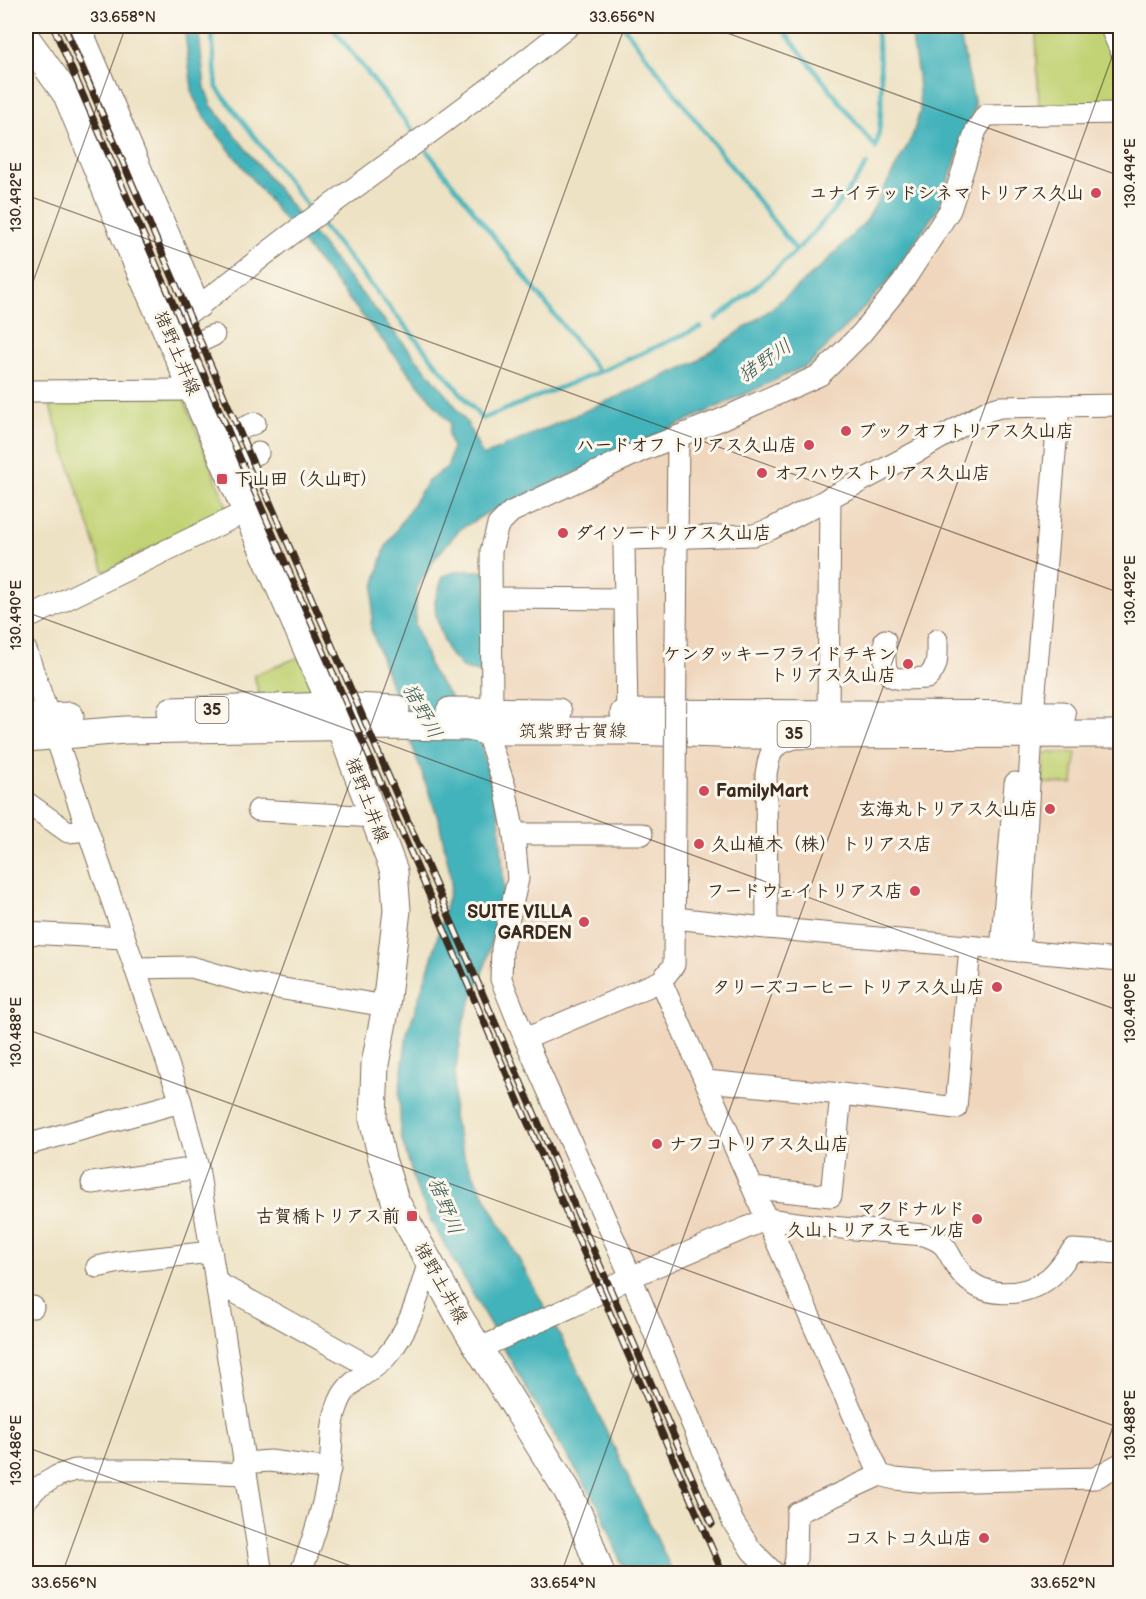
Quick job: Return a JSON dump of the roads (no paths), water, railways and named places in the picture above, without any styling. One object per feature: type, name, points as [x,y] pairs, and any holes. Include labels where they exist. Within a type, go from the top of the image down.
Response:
[{"type":"main road","name":"猪野土井線","points":[[26,38],[67,95],[125,236],[336,717],[394,871],[396,910],[386,1006],[375,1064],[374,1119],[382,1159],[395,1200],[429,1261],[487,1344],[567,1490],[602,1574]]},
{"type":"main road","name":"筑紫野古賀線","points":[[479,720],[627,713],[828,713],[1120,734]]},
{"type":"main road","name":"筑紫野古賀線","points":[[26,738],[43,723],[125,730],[336,717],[479,720],[629,731],[746,735],[1028,727],[1120,716]]},
{"type":"street","points":[[80,26],[200,307]]},
{"type":"street","points":[[166,328],[200,307],[299,228],[513,71],[569,26]]},
{"type":"street","points":[[1110,26],[1120,49]]},
{"type":"street","points":[[775,1574],[753,1551],[733,1522],[631,1277],[525,1039],[501,979],[502,948],[518,879],[514,834],[505,787],[479,720],[493,598],[491,551],[494,536],[498,525],[512,512],[643,450],[820,375],[861,334],[903,282],[950,210],[976,130],[986,115],[1120,113]]},
{"type":"street","points":[[176,353],[214,334]]},
{"type":"street","points":[[26,391],[192,390]]},
{"type":"street","points":[[627,713],[624,546],[629,539],[753,535],[771,529],[987,411],[1013,405],[1120,405]]},
{"type":"street","points":[[1010,951],[1028,727],[1059,406]]},
{"type":"street","points":[[214,440],[255,423]]},
{"type":"street","points":[[525,1039],[661,981],[674,965],[678,437]]},
{"type":"street","points":[[226,467],[258,453]]},
{"type":"street","points":[[828,713],[830,497]]},
{"type":"street","points":[[26,619],[245,512]]},
{"type":"street","points":[[493,598],[624,598]]},
{"type":"street","points":[[885,640],[884,666],[888,674],[896,680],[927,678],[936,667],[937,640]]},
{"type":"street","points":[[26,650],[43,723],[87,830],[181,1102],[198,1168],[262,1574]]},
{"type":"street","points":[[761,928],[766,774],[770,753],[781,742],[807,734]]},
{"type":"street","points":[[746,735],[756,753],[761,928]]},
{"type":"street","points":[[26,802],[68,832],[87,830]]},
{"type":"street","points":[[258,810],[374,817]]},
{"type":"street","points":[[514,834],[642,834]]},
{"type":"street","points":[[675,918],[761,928],[1120,960]]},
{"type":"street","points":[[26,933],[124,938]]},
{"type":"street","points":[[706,1081],[956,1108],[970,947]]},
{"type":"street","points":[[135,968],[191,967],[248,984],[386,1006]]},
{"type":"street","points":[[661,981],[880,1475]]},
{"type":"street","points":[[753,1188],[831,1196],[842,1094]]},
{"type":"street","points":[[26,1145],[181,1102]]},
{"type":"street","points":[[92,1183],[198,1168]]},
{"type":"street","points":[[487,1344],[571,1307],[631,1277],[767,1219],[924,1235],[939,1240],[945,1246],[968,1281],[993,1292],[1010,1294],[1048,1278],[1073,1250],[1120,1253]]},
{"type":"street","points":[[97,1267],[120,1262],[211,1252]]},
{"type":"street","points":[[300,1574],[310,1550],[330,1469],[330,1439],[338,1408],[351,1383],[385,1359],[399,1339],[416,1306],[429,1261]]},
{"type":"street","points":[[216,1282],[372,1368]]},
{"type":"street","points":[[26,1500],[37,1488],[57,1476],[75,1470],[244,1468],[270,1461],[330,1469]]},
{"type":"street","points":[[792,1574],[796,1559],[796,1513],[880,1475],[895,1479],[929,1482],[1095,1478],[1120,1464]]},
{"type":"water","name":"猪野川","points":[[184,26],[198,26],[205,88],[211,105],[342,270],[447,395],[467,423],[483,456],[696,362],[767,312],[823,265],[867,220],[912,137],[920,111],[918,76],[910,26],[958,26],[975,106],[939,207],[886,284],[810,364],[485,514],[459,530],[435,558],[417,588],[415,623],[431,670],[479,737],[499,816],[504,889],[486,963],[464,1019],[455,1075],[453,1117],[465,1159],[574,1362],[673,1573],[625,1573],[600,1508],[543,1417],[431,1221],[416,1187],[401,1136],[399,1094],[407,1034],[432,958],[451,886],[439,821],[371,629],[374,587],[385,548],[427,482],[448,466],[452,448],[448,434],[450,423],[206,120],[193,96]]},
{"type":"water","points":[[458,571],[486,571],[484,673],[464,669],[448,652],[436,617],[435,601],[443,576]]},
{"type":"waterway","points":[[211,26],[217,88],[312,212]]},
{"type":"waterway","points":[[331,26],[413,131]]},
{"type":"waterway","points":[[623,26],[796,250]]},
{"type":"waterway","points":[[780,26],[876,148]]},
{"type":"waterway","points":[[876,26],[881,72],[880,118],[876,148]]},
{"type":"waterway","points":[[320,223],[482,419],[599,372],[427,151]]},
{"type":"waterway","points":[[716,319],[779,267],[817,229],[867,164]]},
{"type":"waterway","points":[[599,372],[701,327]]},
{"type":"railway","points":[[53,26],[723,1574]]},
{"type":"railway","points":[[64,26],[712,1524]]},
{"type":"place","name":"ユナイテッドシネマ トリアス久山","points":[[1096,193]]},
{"type":"place","name":"ブックオフトリアス久山店","points":[[846,431]]},
{"type":"place","name":"ハードオフ トリアス久山店","points":[[809,445]]},
{"type":"place","name":"オフハウストリアス久山店","points":[[762,473]]},
{"type":"place","name":"下山田（久山町）","points":[[222,479]]},
{"type":"place","name":"ダイソートリアス久山店","points":[[563,533]]},
{"type":"place","name":"ケンタッキーフライドチキン トリアス久山店","points":[[908,664]]},
{"type":"place","name":"FamilyMart","points":[[704,791]]},
{"type":"place","name":"玄海丸トリアス久山店","points":[[1050,809]]},
{"type":"place","name":"久山植木（株） トリアス店","points":[[699,844]]},
{"type":"place","name":"フードウェイトリアス店","points":[[915,891]]},
{"type":"place","name":"SUITE VILLA GARDEN","points":[[584,922]]},
{"type":"place","name":"タリーズコーヒー トリアス久山店","points":[[997,987]]},
{"type":"place","name":"ナフコトリアス久山店","points":[[657,1144]]},
{"type":"place","name":"古賀橋トリアス前","points":[[412,1216]]},
{"type":"place","name":"マクドナルド 久山トリアスモール店","points":[[977,1219]]},
{"type":"place","name":"コストコ久山店","points":[[984,1538]]}]
